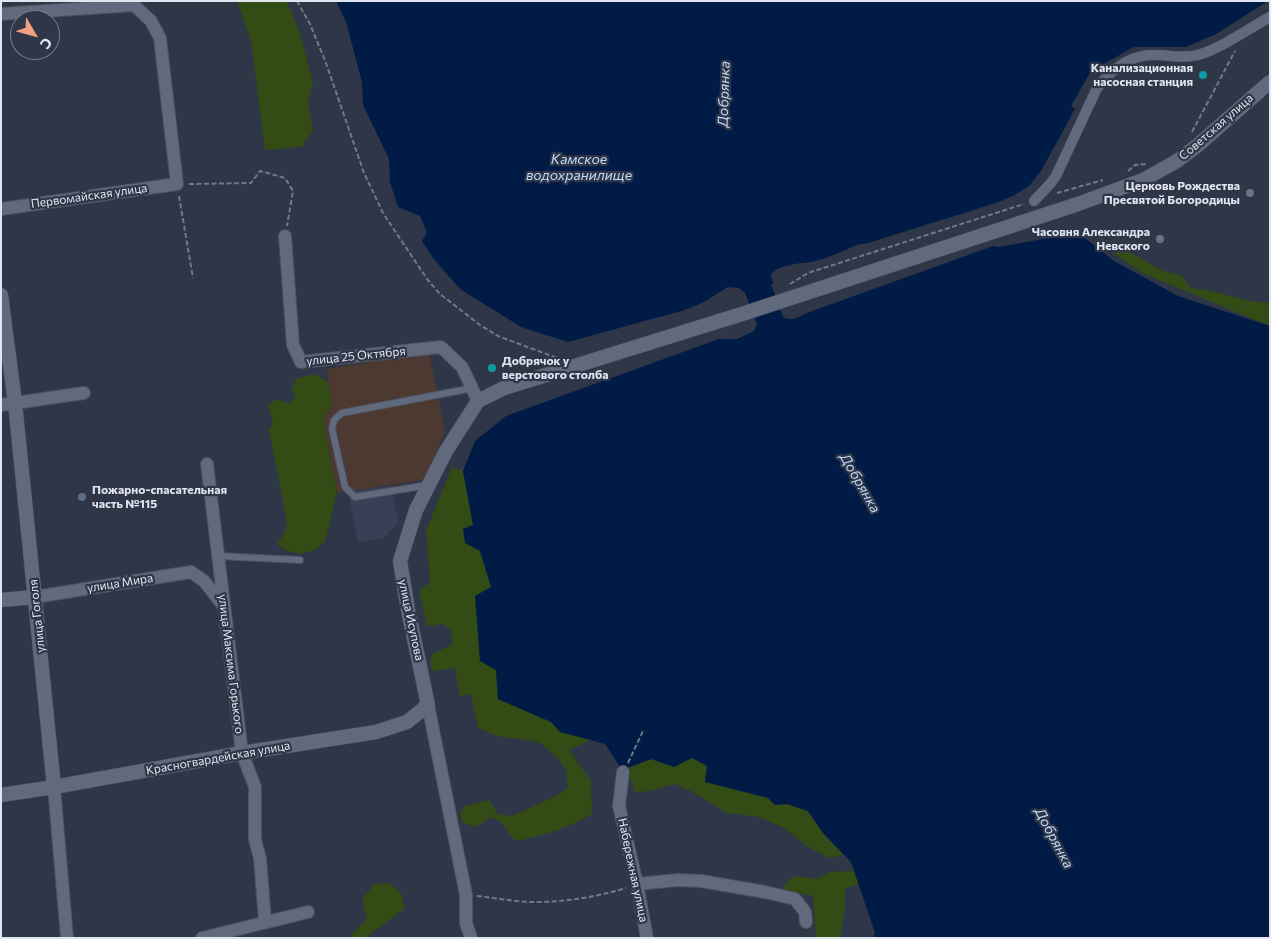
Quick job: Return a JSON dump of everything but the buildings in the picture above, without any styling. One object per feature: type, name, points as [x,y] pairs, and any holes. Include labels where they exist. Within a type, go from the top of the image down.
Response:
[{"type":"street","points":[[1,14],[134,5],[152,21],[160,38],[177,184]]},
{"type":"street","points":[[1034,200],[1056,176],[1094,95],[1106,77],[1116,68],[1146,55],[1188,57],[1199,55],[1221,45],[1270,17]]},
{"type":"street","name":"Советская улица","points":[[557,365],[742,314],[1078,204],[1143,180],[1177,161],[1206,139],[1270,82]]},
{"type":"street","name":"Первомайская улица","points":[[1,209],[177,184]]},
{"type":"street","name":"улица 25 Октября","points":[[285,236],[293,345],[301,362],[441,347],[462,367],[476,395]]},
{"type":"street","name":"улица Гоголя","points":[[1,295],[8,404],[35,597],[67,938]]},
{"type":"street","points":[[476,395],[504,388],[557,365]]},
{"type":"street","points":[[8,404],[84,393]]},
{"type":"street","name":"улица Исупова","points":[[471,938],[466,923],[466,895],[408,610],[400,561],[416,510],[476,395]]},
{"type":"street","name":"улица Максима Горького","points":[[207,464],[242,753],[255,787],[255,840],[260,858],[265,922]]},
{"type":"street","name":"улица Мира","points":[[1,600],[35,597],[190,572],[204,581],[224,606]]},
{"type":"street","name":"Красногвардейская улица","points":[[1,795],[376,732],[407,722],[428,705]]},
{"type":"street","name":"Набережная улица","points":[[623,772],[619,806],[647,938]]},
{"type":"street","points":[[637,884],[678,880],[701,881],[765,892],[795,899],[805,912],[806,922]]},
{"type":"street","points":[[202,938],[308,912]]},
{"type":"lane","points":[[428,484],[355,497],[345,487],[332,428],[334,420],[342,413],[476,395]]},
{"type":"lane","points":[[218,556],[300,560]]},
{"type":"path","points":[[297,1],[310,24],[326,63],[364,173],[383,213],[427,279],[440,294],[498,336],[557,365]]},
{"type":"path","points":[[193,278],[177,184],[250,184],[260,171],[285,178],[293,191],[285,236]]},
{"type":"path","points":[[623,772],[643,731]]},
{"type":"path","points":[[466,895],[533,902],[560,901],[602,895],[637,884]]},
{"type":"shaded area","points":[[429,352],[445,431],[425,480],[337,493],[323,420],[331,404],[327,369]]},
{"type":"shaded area","points":[[392,486],[398,523],[383,538],[358,542],[348,491]]},
{"type":"green space","points":[[237,1],[287,1],[299,31],[313,82],[308,103],[313,130],[302,147],[265,150],[251,41]]},
{"type":"green space","points":[[1102,241],[1131,253],[1163,271],[1181,275],[1192,289],[1212,291],[1250,301],[1270,302],[1270,326],[1140,272],[1103,245]]},
{"type":"green space","points":[[316,374],[329,383],[331,404],[323,420],[337,493],[325,542],[315,550],[299,554],[285,550],[277,544],[284,534],[287,523],[269,430],[273,423],[268,405],[276,399],[288,403],[296,398],[291,390],[297,378]]},
{"type":"green space","points":[[452,467],[463,471],[473,525],[463,529],[480,551],[492,588],[498,699],[551,722],[560,732],[593,739],[569,750],[591,781],[592,814],[555,831],[515,841],[502,823],[491,817],[476,827],[463,823],[460,814],[465,806],[489,800],[498,814],[512,816],[554,797],[568,788],[566,771],[557,757],[539,742],[497,736],[478,728],[471,694],[460,696],[455,668],[434,671],[431,667],[432,654],[450,646],[453,640],[450,630],[444,624],[427,626],[419,591],[430,582],[426,531]]},
{"type":"green space","points":[[692,757],[707,766],[705,782],[768,798],[775,805],[787,804],[808,811],[823,833],[844,855],[830,858],[810,848],[784,828],[760,817],[727,813],[691,791],[674,784],[636,793],[628,768],[651,759],[674,767]]},
{"type":"green space","points":[[854,871],[858,884],[845,889],[845,909],[840,938],[816,938],[813,896],[781,889],[793,876],[817,879],[830,872]]},
{"type":"green space","points":[[390,883],[402,895],[404,909],[365,938],[347,938],[367,919],[362,900],[374,884]]},
{"type":"water","points":[[336,1],[1268,1],[1216,34],[1186,47],[1134,47],[1091,71],[1071,106],[1075,109],[1041,171],[1029,186],[1013,196],[996,203],[860,244],[823,259],[784,267],[770,275],[774,283],[771,284],[783,317],[794,319],[993,246],[999,247],[1059,236],[1085,238],[1114,261],[1178,296],[1270,326],[1270,938],[873,938],[875,933],[851,862],[823,833],[808,811],[787,804],[775,805],[768,798],[705,782],[707,766],[692,758],[674,767],[651,759],[622,770],[605,744],[560,732],[551,722],[498,699],[496,670],[480,661],[475,596],[491,587],[480,551],[465,543],[463,529],[473,525],[463,471],[475,441],[506,416],[719,339],[737,339],[754,331],[757,324],[745,293],[739,288],[728,287],[704,302],[685,310],[568,342],[521,327],[460,289],[433,258],[422,241],[427,232],[420,216],[398,207],[390,182],[389,159],[363,105],[362,82],[346,22]]},
{"type":"place","name":"Канализационная насосная станция","points":[[1203,75]]},
{"type":"place","name":"Церковь Рождества Пресвятой Богородицы","points":[[1250,193]]},
{"type":"place","name":"Часовня Александра Невского","points":[[1160,239]]},
{"type":"place","name":"Добрячок у верстового столба","points":[[492,368]]},
{"type":"place","name":"Пожарно-спасательная часть №115","points":[[82,497]]},
{"type":"water label","name":"Добрянка","points":[[724,94]]},
{"type":"water label","name":"Камское водохранилище","points":[[579,168]]},
{"type":"water label","name":"Добрянка","points":[[860,483]]},
{"type":"water label","name":"Добрянка","points":[[1054,838]]}]
